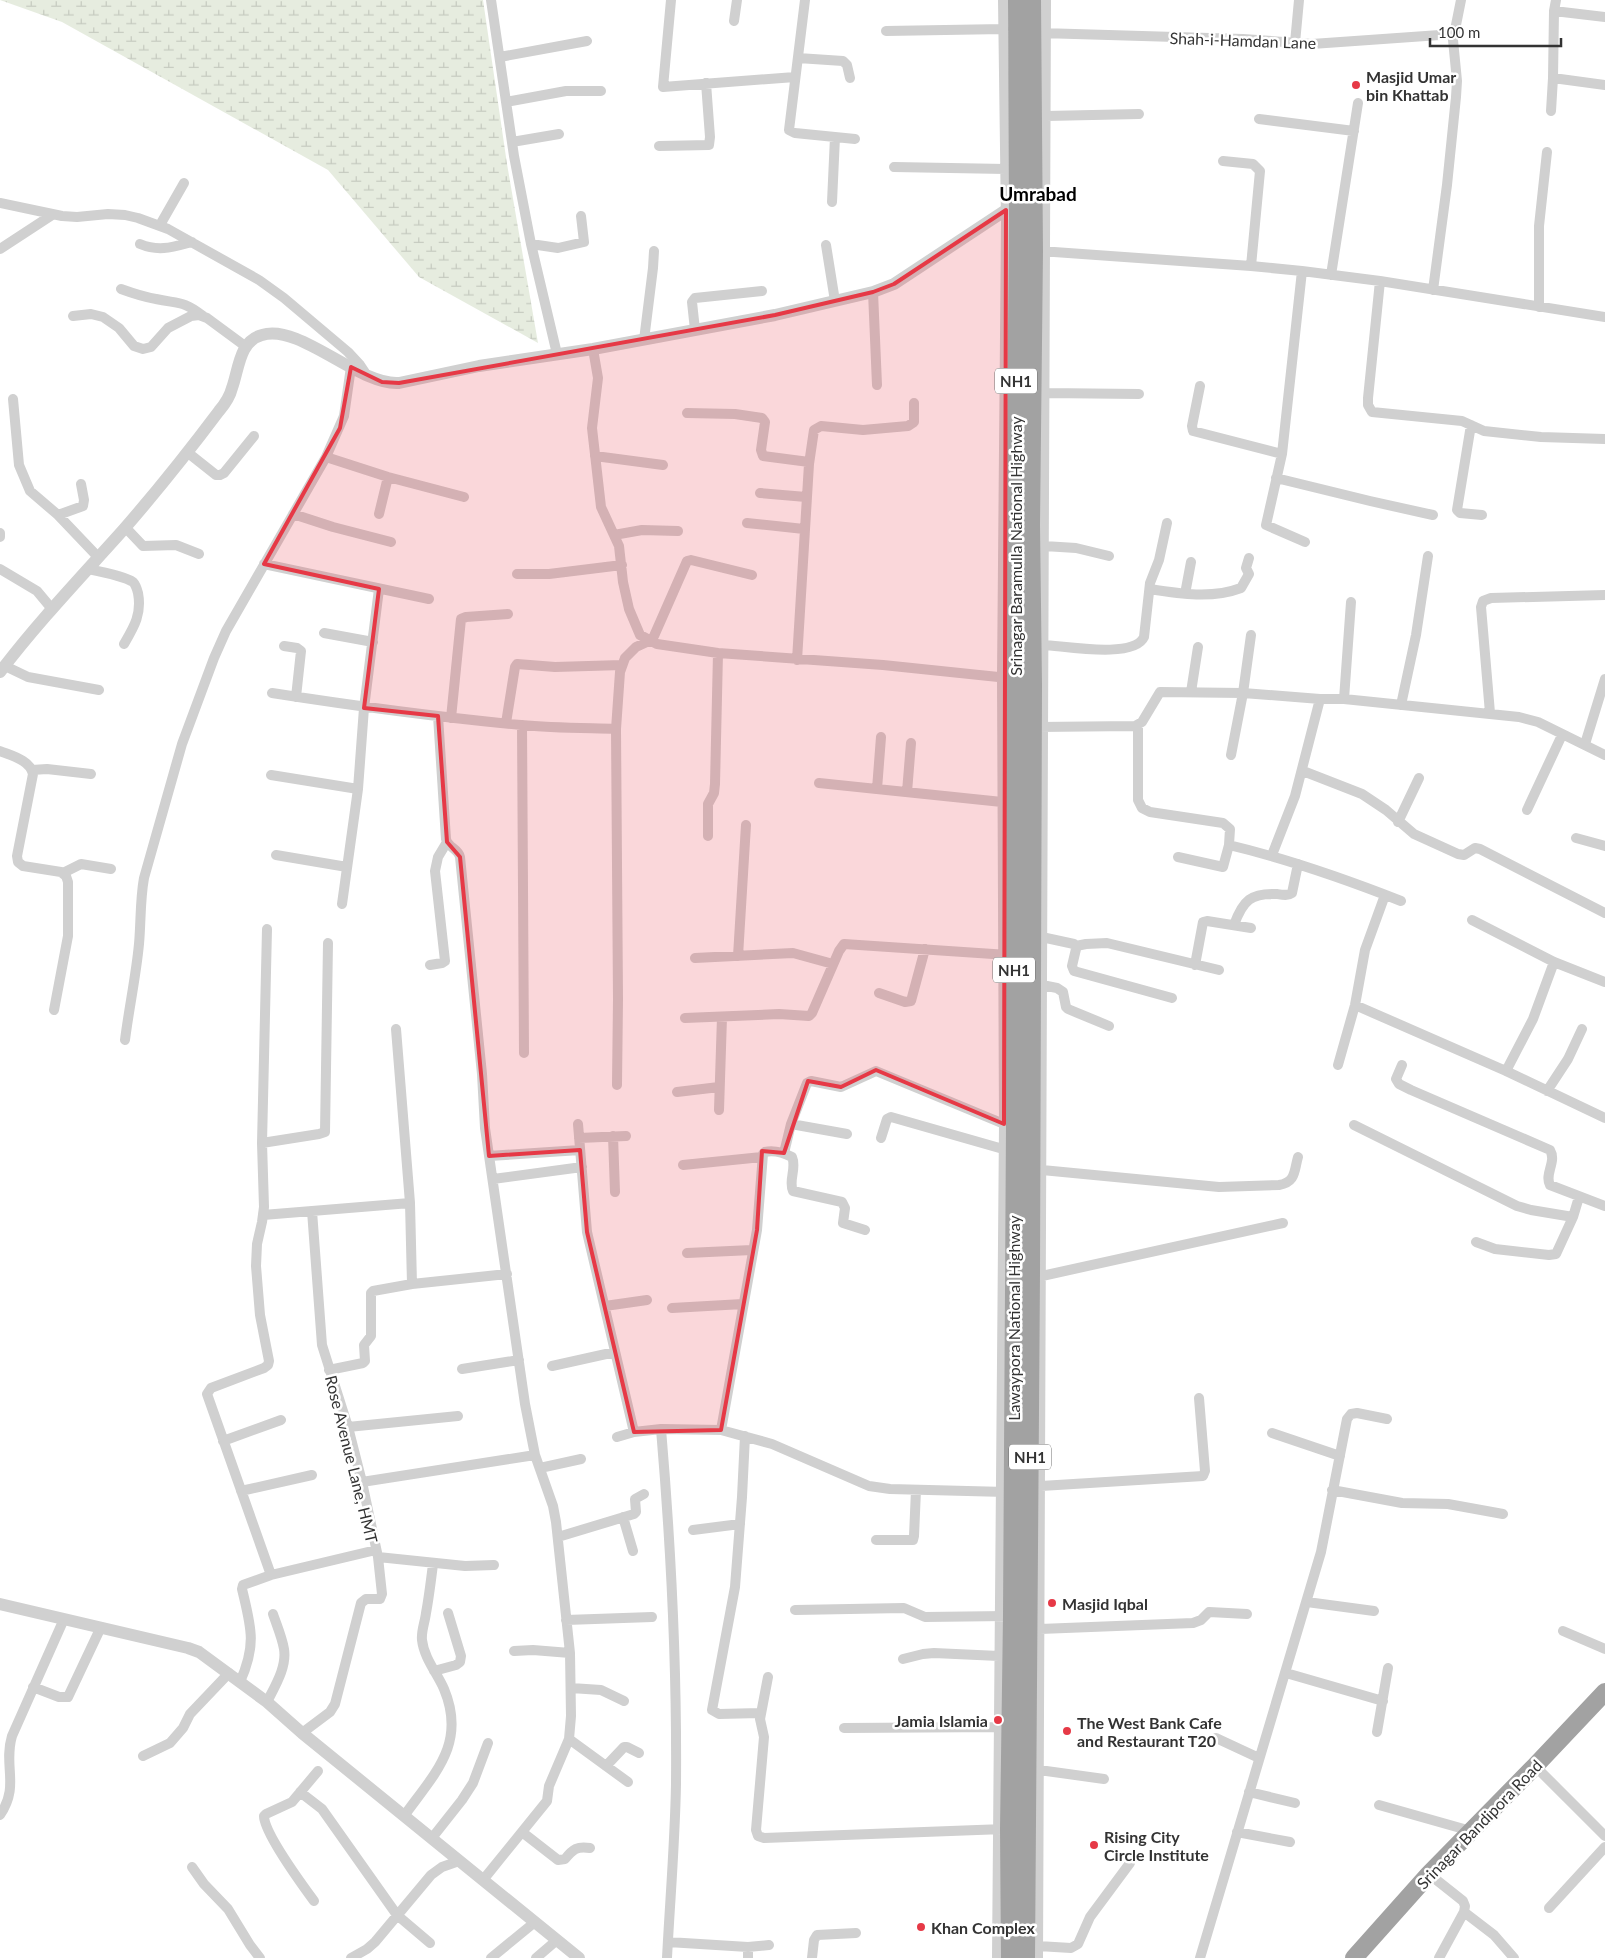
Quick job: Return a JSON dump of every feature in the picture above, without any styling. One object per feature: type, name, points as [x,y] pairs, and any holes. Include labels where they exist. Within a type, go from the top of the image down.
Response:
[{"type":"highway","name":"Srinagar Baramulla National Highway","points":[[1008,955],[1015,761],[1008,679],[1010,378],[1018,218],[1017,0]]},
{"type":"highway","name":"NH1","points":[[1032,0],[1039,33],[1040,251],[1031,525],[1038,727],[1037,936],[1029,1176],[1032,1952]]},
{"type":"highway","name":"NH1","points":[[1008,955],[1009,1002],[1029,1176]]},
{"type":"highway","name":"Lawaypora National Highway","points":[[1005,1662],[1006,1492],[1029,1176]]},
{"type":"highway","name":"NH1","points":[[1005,1662],[1003,1829],[1010,1958]]},
{"type":"highway","name":"Srinagar Bandipora Road","points":[[1354,1958],[1428,1874],[1605,1692]]},
{"type":"street","points":[[491,0],[512,142],[531,244],[557,354]]},
{"type":"street","points":[[670,0],[663,87],[796,77]]},
{"type":"street","points":[[734,21],[737,0]]},
{"type":"street","points":[[806,0],[788,128],[795,134],[855,139]]},
{"type":"street","points":[[1003,0],[1010,378]]},
{"type":"street","points":[[1046,0],[1039,33],[1046,116],[1040,251],[1045,393],[1044,645],[1038,727],[1138,726]]},
{"type":"street","points":[[1295,43],[1299,0]]},
{"type":"street","points":[[1432,290],[1447,185],[1457,89],[1454,34],[1461,0]]},
{"type":"street","points":[[1551,110],[1554,78],[1555,5],[1605,17]]},
{"type":"street","points":[[886,30],[1004,29]]},
{"type":"street","name":"Shah-i-Hamdan Lane","points":[[1039,33],[1330,44],[1454,34]]},
{"type":"street","points":[[500,57],[587,41]]},
{"type":"street","points":[[798,58],[843,61],[847,65],[850,78]]},
{"type":"street","points":[[1554,78],[1605,85]]},
{"type":"street","points":[[659,146],[709,145],[706,84]]},
{"type":"street","points":[[506,102],[566,91],[602,91]]},
{"type":"street","points":[[1331,275],[1358,103]]},
{"type":"street","points":[[1046,116],[1139,114]]},
{"type":"street","points":[[1260,120],[1354,131]]},
{"type":"street","points":[[512,142],[559,134]]},
{"type":"street","points":[[832,202],[835,137]]},
{"type":"street","points":[[1539,307],[1539,226],[1547,152]]},
{"type":"street","points":[[1224,161],[1253,164],[1260,171],[1251,266]]},
{"type":"street","points":[[894,167],[1006,169]]},
{"type":"street","points":[[160,225],[184,183]]},
{"type":"street","points":[[0,203],[27,207],[52,215],[77,217],[108,214],[138,218],[160,225],[259,280],[284,298],[357,361],[366,374]]},
{"type":"street","points":[[99,690],[28,677],[2,669],[125,527],[187,452],[229,397],[245,346],[250,340],[262,334],[278,334],[303,342],[382,382],[398,383],[479,366],[592,350],[775,315],[873,292],[894,284],[1006,210]]},
{"type":"street","points":[[0,249],[52,215]]},
{"type":"street","points":[[531,244],[558,248],[584,242],[581,216]]},
{"type":"street","points":[[140,244],[150,248],[162,249],[192,242]]},
{"type":"street","points":[[826,245],[835,301]]},
{"type":"street","points":[[644,340],[654,251]]},
{"type":"street","points":[[1040,251],[1302,271],[1380,281],[1605,317]]},
{"type":"street","points":[[1302,271],[1282,454],[1266,525],[1305,542]]},
{"type":"street","points":[[1380,281],[1368,398],[1369,409],[1376,414],[1462,422],[1484,431],[1541,437],[1605,439]]},
{"type":"street","points":[[121,289],[154,299],[181,302],[192,307],[245,346]]},
{"type":"street","points":[[695,330],[692,303],[695,298],[762,291]]},
{"type":"street","points":[[873,292],[877,385]]},
{"type":"street","points":[[73,316],[91,314],[108,320],[119,328],[134,346],[143,349],[151,347],[168,328],[191,316],[204,316]]},
{"type":"street","points":[[592,350],[598,378],[592,428],[601,507],[619,546],[632,618],[640,635],[649,641],[718,653],[883,665],[1008,679],[1002,802],[1008,955],[844,944],[841,946],[809,1016],[779,1014],[684,1018]]},
{"type":"street","points":[[124,1040],[138,957],[141,895],[144,878],[182,744],[226,631],[326,457],[344,416],[351,367]]},
{"type":"street","points":[[1200,386],[1192,426],[1194,432],[1282,454]]},
{"type":"street","points":[[1045,393],[1140,394]]},
{"type":"street","points":[[14,399],[16,450],[24,480],[30,491],[58,515],[98,557]]},
{"type":"street","points":[[797,660],[806,497],[812,436],[817,427],[826,426],[863,430],[908,426],[914,422],[914,403]]},
{"type":"street","points":[[687,413],[735,414],[762,418],[765,422],[761,450],[763,456],[809,462]]},
{"type":"street","points":[[1471,426],[1457,510],[1460,513],[1482,515]]},
{"type":"street","points":[[187,452],[216,475],[220,475],[224,473],[254,436]]},
{"type":"street","points":[[595,456],[663,465]]},
{"type":"street","points":[[326,457],[388,477],[464,497]]},
{"type":"street","points":[[379,514],[388,477]]},
{"type":"street","points":[[1276,478],[1433,515]]},
{"type":"street","points":[[58,515],[83,506],[84,500],[81,484]]},
{"type":"street","points":[[760,492],[806,497]]},
{"type":"street","points":[[293,514],[333,527],[391,542]]},
{"type":"street","points":[[747,523],[804,530]]},
{"type":"street","points":[[1044,645],[1109,650],[1136,646],[1141,643],[1144,637],[1150,589],[1167,523]]},
{"type":"street","points":[[125,527],[143,546],[176,545],[199,554]]},
{"type":"street","points":[[614,535],[642,530],[678,532]]},
{"type":"street","points":[[0,533],[0,538]]},
{"type":"street","points":[[1044,546],[1076,548],[1108,556]]},
{"type":"street","points":[[1401,705],[1416,635],[1428,556]]},
{"type":"street","points":[[1150,589],[1185,594],[1225,594],[1241,588],[1249,574],[1246,568],[1249,558]]},
{"type":"street","points":[[616,1085],[618,999],[616,730],[622,664],[636,647],[649,641],[654,636],[686,561],[691,560],[752,575]]},
{"type":"street","points":[[1185,594],[1191,562]]},
{"type":"street","points":[[264,564],[429,599]]},
{"type":"street","points":[[518,574],[549,574],[622,565]]},
{"type":"street","points":[[0,569],[37,591],[52,609]]},
{"type":"street","points":[[88,569],[130,580],[136,585],[139,599],[138,620],[124,644]]},
{"type":"street","points":[[342,904],[358,789],[364,708],[379,589]]},
{"type":"street","points":[[1490,713],[1481,607],[1483,601],[1491,598],[1605,595]]},
{"type":"street","points":[[1344,699],[1351,602]]},
{"type":"street","points":[[451,718],[461,619],[508,614]]},
{"type":"street","points":[[324,632],[372,642]]},
{"type":"street","points":[[1231,755],[1251,635]]},
{"type":"street","points":[[284,646],[301,650],[296,697]]},
{"type":"street","points":[[1191,692],[1198,647]]},
{"type":"street","points":[[708,836],[708,804],[714,793],[715,784],[718,653]]},
{"type":"street","points":[[506,723],[517,664],[555,667],[622,664]]},
{"type":"street","points":[[1586,744],[1605,679]]},
{"type":"street","points":[[1178,857],[1221,868],[1225,864],[1230,832],[1225,824],[1150,812],[1142,808],[1138,800],[1138,726],[1160,692],[1243,692],[1320,699],[1344,699],[1490,713],[1529,719],[1586,744],[1605,755]]},
{"type":"street","points":[[272,693],[364,708],[451,718],[522,725],[616,730]]},
{"type":"street","points":[[1272,855],[1303,771],[1320,699]]},
{"type":"street","points":[[430,964],[445,961],[434,871],[438,857],[447,842],[438,716]]},
{"type":"street","points":[[522,725],[524,1053]]},
{"type":"street","points":[[1527,810],[1562,735]]},
{"type":"street","points":[[878,789],[882,737]]},
{"type":"street","points":[[907,792],[911,742]]},
{"type":"street","points":[[0,751],[26,763],[32,770],[33,777],[17,860],[23,866],[63,873],[81,864],[111,869]]},
{"type":"street","points":[[32,770],[47,769],[91,774]]},
{"type":"street","points":[[1303,771],[1362,794],[1386,810],[1414,834],[1458,854],[1464,855],[1475,848],[1480,849],[1605,913]]},
{"type":"street","points":[[271,775],[358,789]]},
{"type":"street","points":[[1398,822],[1420,778]]},
{"type":"street","points":[[819,783],[1002,802]]},
{"type":"street","points":[[738,956],[746,825]]},
{"type":"street","points":[[1576,838],[1605,846]]},
{"type":"street","points":[[447,842],[458,852],[460,857],[489,1156],[525,1404],[535,1455],[553,1506],[570,1653],[572,1716],[569,1739],[549,1786],[547,1801],[483,1880]]},
{"type":"street","points":[[1229,845],[1272,855],[1401,901]]},
{"type":"street","points":[[276,855],[347,866]]},
{"type":"street","points":[[1234,925],[1241,909],[1250,898],[1265,894],[1288,895],[1292,893],[1298,864]]},
{"type":"street","points":[[54,1010],[68,936],[68,882],[63,873]]},
{"type":"street","points":[[1338,1065],[1354,1006],[1365,950],[1385,895]]},
{"type":"street","points":[[1472,920],[1554,962],[1605,982]]},
{"type":"street","points":[[1195,965],[1203,922],[1251,928]]},
{"type":"street","points":[[267,929],[262,1144],[264,1215],[258,1238],[256,1266],[260,1316],[269,1361],[268,1365],[264,1368],[207,1391],[271,1575]]},
{"type":"street","points":[[1038,1958],[1032,1952],[1039,1770],[1042,1276],[1029,1176],[1042,985],[1037,936],[1067,941],[1076,946],[1107,944],[1219,970]]},
{"type":"street","points":[[262,1144],[325,1132],[328,943]]},
{"type":"street","points":[[1076,946],[1073,970],[1172,998]]},
{"type":"street","points":[[879,993],[906,1002],[912,1001],[925,949]]},
{"type":"street","points":[[695,958],[793,953],[833,964]]},
{"type":"street","points":[[1506,1072],[1533,1019],[1554,962]]},
{"type":"street","points":[[1042,985],[1057,988],[1063,992],[1066,1007],[1109,1026]]},
{"type":"street","points":[[617,1437],[634,1432],[661,1429],[721,1430],[792,1451],[827,1469],[869,1486],[916,1490],[1006,1492],[1003,1149],[1009,1002]]},
{"type":"street","points":[[1354,1006],[1506,1072],[1605,1118]]},
{"type":"street","points":[[718,1110],[722,1017]]},
{"type":"street","points":[[396,1029],[410,1203],[412,1284]]},
{"type":"street","points":[[1547,1091],[1568,1059],[1582,1030]]},
{"type":"street","points":[[1402,1065],[1396,1079],[1399,1084],[1550,1150],[1553,1157],[1547,1178],[1548,1183],[1605,1206]]},
{"type":"street","points":[[784,1153],[791,1124],[807,1083],[841,1087],[876,1071],[1004,1124]]},
{"type":"street","points":[[677,1092],[719,1087]]},
{"type":"street","points":[[881,1138],[887,1119],[891,1117],[1003,1149]]},
{"type":"street","points":[[578,1124],[587,1232],[634,1432]]},
{"type":"street","points":[[791,1124],[847,1134]]},
{"type":"street","points":[[1354,1126],[1517,1206],[1573,1217]]},
{"type":"street","points":[[613,1136],[615,1192]]},
{"type":"street","points":[[579,1138],[626,1136]]},
{"type":"street","points":[[489,1156],[580,1150]]},
{"type":"street","points":[[721,1430],[758,1221],[762,1157],[765,1152],[784,1153],[794,1159],[791,1186],[793,1191],[842,1202],[845,1206],[843,1223],[866,1230]]},
{"type":"street","points":[[683,1165],[762,1157]]},
{"type":"street","points":[[1029,1176],[1219,1187],[1279,1185],[1292,1180],[1298,1157]]},
{"type":"street","points":[[493,1179],[582,1167]]},
{"type":"street","points":[[1476,1242],[1496,1249],[1552,1255],[1558,1250],[1580,1197]]},
{"type":"street","points":[[264,1215],[410,1203]]},
{"type":"street","name":"Rose Avenue Lane, HMT","points":[[302,1733],[330,1712],[335,1704],[361,1602],[366,1599],[380,1599],[381,1597],[377,1554],[362,1482],[348,1427],[324,1354],[312,1211]]},
{"type":"street","points":[[1042,1276],[1283,1223]]},
{"type":"street","points":[[686,1253],[752,1250]]},
{"type":"street","points":[[330,1370],[363,1363],[364,1345],[371,1336],[372,1292],[412,1284],[507,1274]]},
{"type":"street","points":[[604,1306],[647,1300]]},
{"type":"street","points":[[672,1308],[743,1304]]},
{"type":"street","points":[[552,1366],[615,1352]]},
{"type":"street","points":[[462,1369],[519,1360]]},
{"type":"street","points":[[1041,1486],[1203,1476],[1205,1471],[1199,1398]]},
{"type":"street","points":[[1200,1958],[1321,1552],[1347,1419],[1350,1414],[1357,1413],[1387,1419]]},
{"type":"street","points":[[348,1427],[458,1416]]},
{"type":"street","points":[[223,1441],[282,1420]]},
{"type":"street","points":[[661,1429],[670,1542],[675,1719],[674,1848],[667,1958]]},
{"type":"street","points":[[1272,1433],[1340,1456]]},
{"type":"street","points":[[745,1436],[733,1604],[712,1710],[719,1714],[760,1713]]},
{"type":"street","points":[[362,1482],[535,1455]]},
{"type":"street","points":[[540,1468],[581,1459]]},
{"type":"street","points":[[241,1492],[312,1475]]},
{"type":"street","points":[[876,1540],[913,1540],[916,1490]]},
{"type":"street","points":[[1332,1490],[1402,1503],[1448,1504],[1503,1514]]},
{"type":"street","points":[[558,1537],[636,1512],[635,1499],[644,1494]]},
{"type":"street","points":[[623,1517],[633,1551]]},
{"type":"street","points":[[693,1530],[740,1524]]},
{"type":"street","points":[[240,1682],[249,1660],[252,1640],[242,1587],[246,1583],[271,1575],[377,1554],[433,1564],[494,1565]]},
{"type":"street","points":[[404,1816],[442,1761],[450,1744],[453,1725],[444,1690],[424,1647],[422,1634],[433,1564]]},
{"type":"street","points":[[1307,1602],[1374,1611]]},
{"type":"street","points":[[0,1604],[199,1652],[267,1702],[302,1733],[579,1958]]},
{"type":"street","points":[[795,1610],[904,1608],[925,1617],[1006,1616]]},
{"type":"street","points":[[1040,1629],[1192,1623],[1201,1620],[1208,1612],[1247,1614]]},
{"type":"street","points":[[267,1702],[282,1669],[284,1657],[283,1644],[273,1614]]},
{"type":"street","points":[[434,1671],[456,1665],[460,1662],[448,1614]]},
{"type":"street","points":[[566,1620],[652,1616]]},
{"type":"street","points":[[0,1815],[10,1796],[8,1748],[64,1619]]},
{"type":"street","points":[[34,1687],[59,1696],[68,1697],[101,1628]]},
{"type":"street","points":[[1563,1631],[1605,1649]]},
{"type":"street","points":[[514,1651],[533,1650],[570,1653]]},
{"type":"street","points":[[903,1660],[934,1653],[1005,1662]]},
{"type":"street","points":[[1377,1732],[1388,1668]]},
{"type":"street","points":[[143,1756],[170,1743],[183,1728],[190,1714],[229,1673]]},
{"type":"street","points":[[1286,1673],[1383,1701]]},
{"type":"street","points":[[768,1678],[760,1713],[764,1737],[756,1830],[758,1836],[764,1838],[814,1838],[1003,1829],[997,1958]]},
{"type":"street","points":[[571,1688],[601,1690],[624,1700]]},
{"type":"street","points":[[844,1728],[1005,1727]]},
{"type":"street","points":[[1216,1738],[1259,1758]]},
{"type":"street","points":[[569,1739],[628,1782]]},
{"type":"street","points":[[432,1838],[473,1783],[488,1743]]},
{"type":"street","points":[[606,1766],[624,1747],[639,1753]]},
{"type":"street","points":[[1535,1766],[1605,1836]]},
{"type":"street","points":[[1039,1770],[1104,1779]]},
{"type":"street","points":[[314,1901],[291,1869],[264,1820],[266,1814],[285,1807],[292,1802],[318,1772]]},
{"type":"street","points":[[300,1792],[322,1809],[397,1915],[430,1943]]},
{"type":"street","points":[[1249,1792],[1295,1802]]},
{"type":"street","points":[[1379,1805],[1471,1831]]},
{"type":"street","points":[[522,1832],[558,1860],[564,1859],[578,1847],[590,1848]]},
{"type":"street","points":[[1237,1832],[1290,1842]]},
{"type":"street","points":[[1549,1908],[1605,1847]]},
{"type":"street","points":[[351,1958],[375,1942],[431,1875],[442,1867],[459,1861]]},
{"type":"street","points":[[1032,1952],[1071,1948],[1078,1944],[1090,1917],[1130,1863]]},
{"type":"street","points":[[192,1868],[204,1884],[228,1909],[260,1958]]},
{"type":"street","points":[[1428,1874],[1463,1901],[1465,1906],[1464,1912],[1439,1958]]},
{"type":"street","points":[[1464,1912],[1494,1935],[1514,1958]]},
{"type":"street","points":[[491,1958],[535,1922]]},
{"type":"street","points":[[812,1958],[814,1940],[818,1936],[856,1933]]},
{"type":"street","points":[[536,1958],[557,1940]]},
{"type":"street","points":[[668,1942],[748,1947],[769,1945]]},
{"type":"street","points":[[748,1947],[748,1958]]},
{"type":"street","points":[[1499,1958],[1505,1947]]},
{"type":"highlighted area","points":[[1006,210],[1004,1124],[876,1070],[841,1087],[808,1081],[784,1153],[762,1151],[757,1230],[721,1430],[634,1432],[587,1232],[580,1150],[489,1156],[460,857],[447,842],[438,716],[364,708],[379,589],[264,564],[340,428],[351,367],[382,382],[399,383],[775,315],[873,292],[894,284]]},
{"type":"green space","points":[[0,0],[483,0],[507,164],[538,343],[419,277],[328,170],[62,22]]},
{"type":"place","name":"Masjid Umar bin Khattab","points":[[1356,85]]},
{"type":"place","name":"Masjid Iqbal","points":[[1052,1603]]},
{"type":"place","name":"Jamia Islamia","points":[[998,1720]]},
{"type":"place","name":"The West Bank Cafe and Restaurant T20","points":[[1067,1731]]},
{"type":"place","name":"Rising City Circle Institute","points":[[1094,1845]]},
{"type":"place","name":"Khan Complex","points":[[921,1927]]},
{"type":"district","name":"Umrabad","points":[[1038,193]]}]
